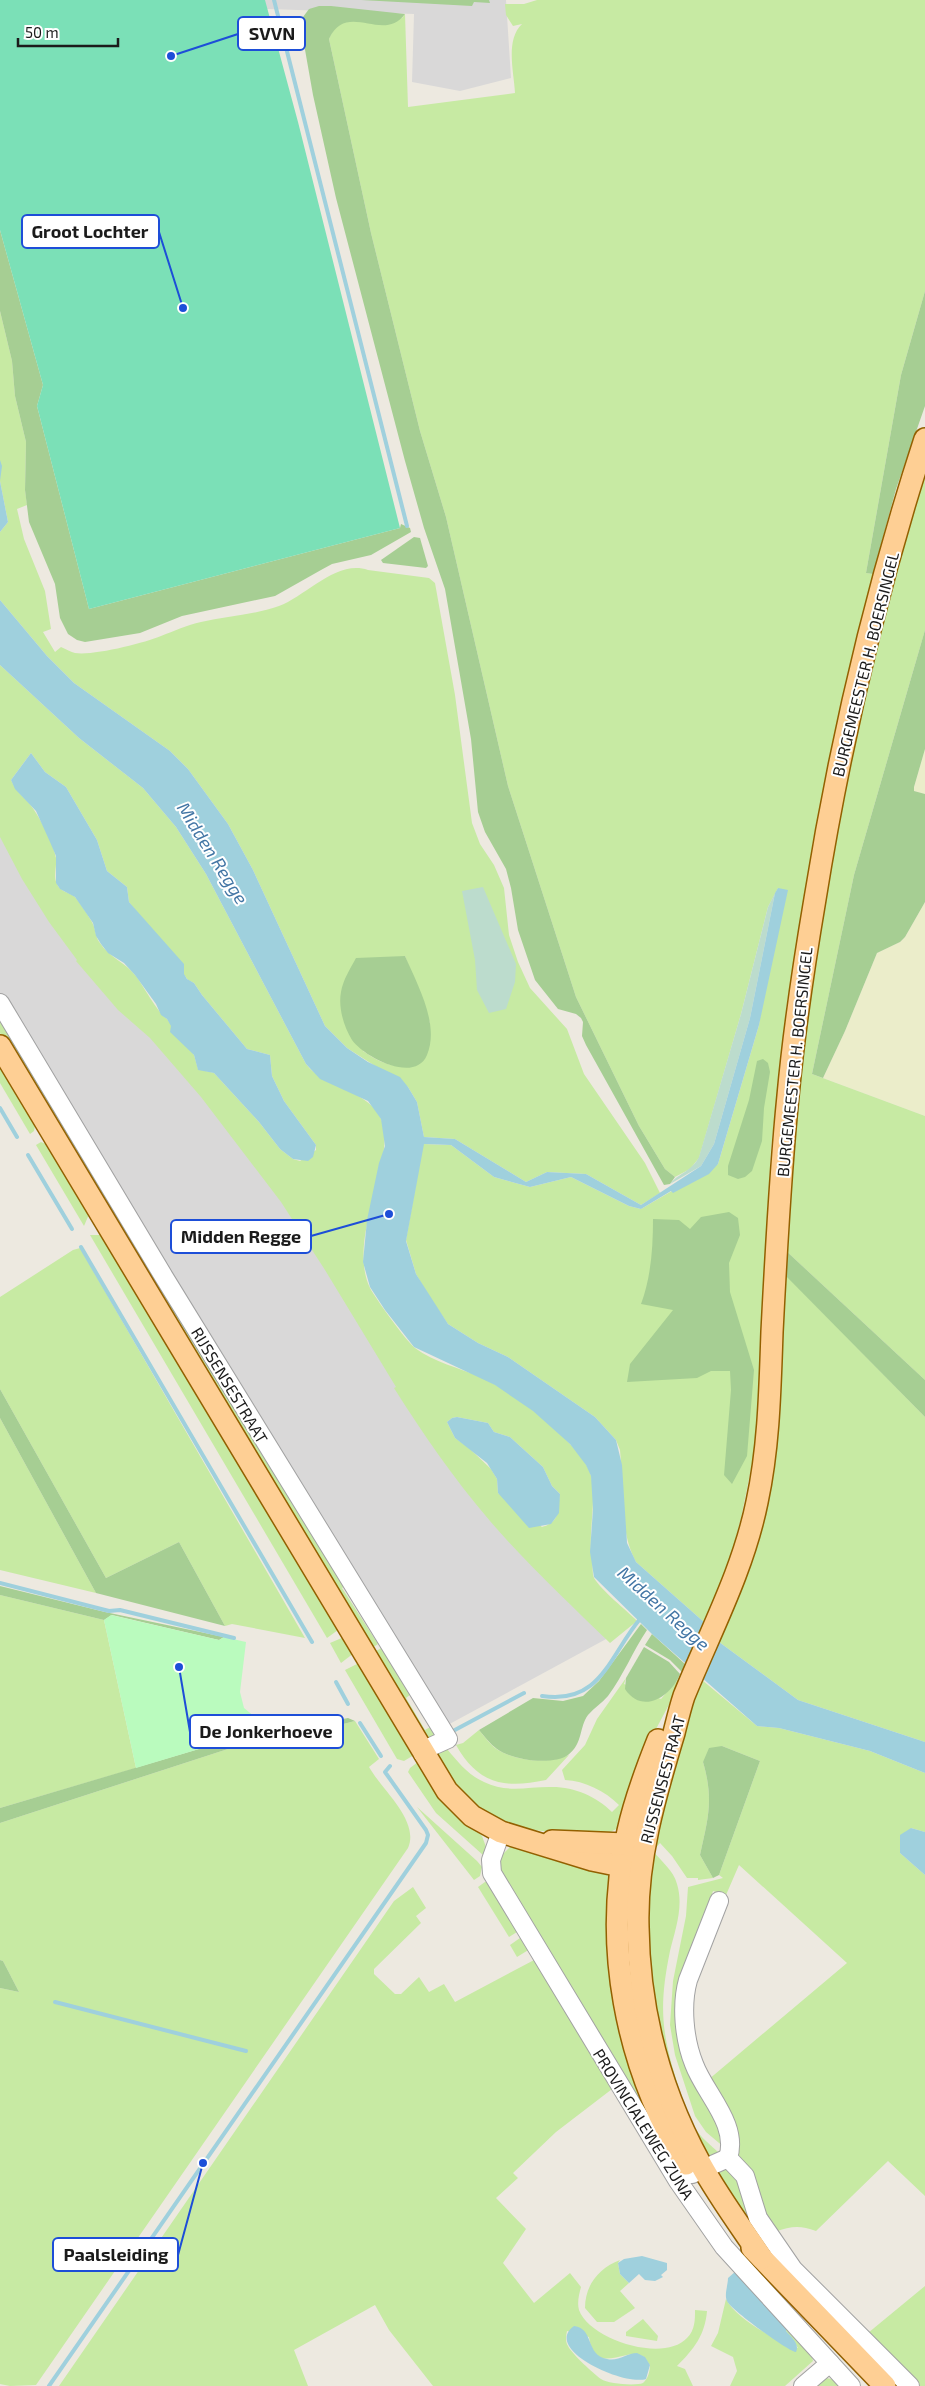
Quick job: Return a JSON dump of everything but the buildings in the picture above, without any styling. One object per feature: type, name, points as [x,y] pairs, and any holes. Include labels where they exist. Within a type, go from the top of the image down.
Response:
[{"type":"main road","name":"BURGEMEESTER H. BOERSINGEL","points":[[686,1692],[737,1575],[750,1534],[766,1450],[779,1198],[788,1094],[805,957],[824,842],[860,671],[887,568],[925,439]]},
{"type":"main road","name":"RIJSSENSESTRAAT","points":[[0,1046],[422,1754],[443,1786],[458,1804],[478,1819],[501,1832],[592,1860],[621,1866],[642,1858]]},
{"type":"main road","name":"RIJSSENSESTRAAT","points":[[625,1844],[639,1788],[662,1728],[686,1692]]},
{"type":"main road","name":"RIJSSENSESTRAAT","points":[[642,1858],[663,1766],[686,1692]]},
{"type":"main road","name":"RIJSSENSESTRAAT","points":[[528,1840],[598,1841],[625,1844],[642,1858]]},
{"type":"main road","name":"PROVINCIALEWEG ZUNA","points":[[625,1844],[621,1866],[618,1936],[622,1985],[629,2026],[640,2065],[658,2111],[697,2171],[725,2221],[885,2386]]},
{"type":"main road","name":"PROVINCIALEWEG ZUNA","points":[[642,1858],[638,1926],[641,1974],[647,2018],[666,2085],[697,2171]]},
{"type":"street","name":"RIJSSENSESTRAAT","points":[[0,1002],[164,1276],[448,1739],[428,1748],[422,1754]]},
{"type":"street","name":"PROVINCIALEWEG ZUNA","points":[[501,1832],[492,1857],[492,1873],[678,2181],[724,2247],[852,2386]]},
{"type":"street","points":[[719,1901],[684,1992],[685,2019],[694,2064],[730,2133],[731,2147],[728,2158]]},
{"type":"street","points":[[697,2171],[728,2158]]},
{"type":"street","points":[[728,2158],[747,2179],[758,2218],[793,2269],[910,2386]]},
{"type":"street","points":[[803,2386],[830,2363]]},
{"type":"shaded area","points":[[0,0],[506,0],[511,78],[460,91],[412,82],[414,14]]},
{"type":"shaded area","points":[[0,817],[250,1151],[351,1308],[608,1638],[444,1727],[0,994]]},
{"type":"green space","points":[[0,0],[265,0],[298,122],[400,528],[89,609],[37,406],[43,385],[0,230]]},
{"type":"green space","points":[[361,0],[489,0],[490,3],[474,2],[472,6]]},
{"type":"green space","points":[[537,0],[925,0],[925,291],[901,375],[866,573],[873,574],[831,751],[812,846],[810,882],[787,1002],[771,1149],[757,1428],[753,1459],[729,1564],[705,1623],[636,1562],[626,1535],[620,1450],[616,1440],[595,1417],[508,1357],[478,1343],[448,1324],[416,1274],[406,1240],[423,1144],[451,1145],[494,1177],[530,1187],[571,1177],[629,1206],[641,1209],[718,1164],[759,1025],[778,888],[768,907],[741,1014],[699,1158],[690,1169],[675,1177],[665,1169],[639,1126],[576,997],[508,786],[446,517],[420,431],[371,233],[329,39],[340,23],[402,18],[405,14],[408,107],[515,93],[512,47],[517,31],[522,24],[513,26],[506,15],[505,4],[524,4]]},
{"type":"green space","points":[[319,6],[405,14],[396,22],[386,25],[345,23],[337,28],[329,39],[371,233],[420,431],[446,517],[508,786],[576,997],[639,1126],[665,1169],[675,1177],[670,1184],[664,1185],[586,1045],[582,1036],[583,1022],[581,1018],[576,1014],[558,1009],[535,980],[518,930],[506,869],[485,832],[478,812],[471,739],[445,589],[424,528],[405,461],[336,198],[313,95],[301,27],[303,17],[309,9]]},
{"type":"green space","points":[[0,230],[43,385],[37,406],[89,609],[400,528],[401,524],[410,528],[411,532],[371,555],[332,564],[275,596],[182,616],[140,633],[85,642],[77,640],[68,634],[60,618],[55,584],[29,522],[25,490],[26,442],[15,396],[12,361],[0,311]]},
{"type":"green space","points":[[925,291],[925,406],[896,489],[873,574],[866,573],[901,375]]},
{"type":"green space","points":[[0,311],[12,361],[15,396],[26,442],[25,490],[27,505],[17,509],[24,539],[45,591],[51,629],[43,632],[55,652],[61,647],[75,653],[94,653],[153,639],[196,623],[269,609],[289,601],[333,574],[356,568],[429,578],[435,583],[455,695],[472,823],[480,844],[494,865],[504,888],[509,935],[518,962],[530,988],[567,1029],[584,1074],[645,1163],[660,1193],[641,1205],[586,1174],[547,1172],[526,1182],[455,1139],[424,1137],[417,1102],[408,1087],[347,1048],[325,1026],[253,870],[228,824],[188,769],[170,751],[74,683],[47,656],[0,600],[0,532],[8,522],[0,481]],"holes":[[[405,956],[430,1023],[414,1066],[387,1064],[363,1051]]]},
{"type":"green space","points":[[925,462],[925,630],[854,875],[812,1074],[925,1116],[925,1380],[784,1249],[799,1069],[826,880],[869,672]]},
{"type":"green space","points":[[414,537],[420,538],[428,566],[426,568],[383,563],[381,560]]},
{"type":"green space","points":[[925,630],[925,749],[914,791],[925,794],[925,902],[905,937],[900,942],[877,953],[845,1031],[823,1078],[812,1074],[854,875]]},
{"type":"green space","points":[[0,665],[79,738],[143,788],[176,827],[206,874],[306,1064],[323,1079],[364,1099],[379,1115],[384,1131],[384,1151],[364,1244],[364,1267],[370,1288],[391,1320],[415,1348],[438,1361],[481,1377],[504,1390],[552,1426],[583,1460],[592,1479],[591,1549],[594,1578],[637,1621],[610,1643],[519,1553],[451,1473],[394,1388],[396,1387],[325,1270],[281,1202],[201,1097],[150,1038],[118,1010],[76,961],[22,879],[0,837]],"holes":[[[31,753],[45,772],[66,787],[97,840],[107,871],[127,887],[129,902],[188,980],[194,983],[247,1049],[270,1055],[272,1076],[284,1101],[316,1145],[316,1150],[300,1161],[293,1159],[280,1149],[259,1122],[214,1073],[198,1069],[194,1055],[159,1011],[136,976],[98,941],[92,922],[75,897],[58,887],[55,878],[56,858],[53,846],[33,808],[16,789],[11,780]],[[457,1417],[488,1423],[494,1432],[510,1437],[543,1467],[552,1486],[560,1494],[557,1514],[552,1522],[542,1527],[498,1493],[497,1479],[491,1469],[469,1448],[455,1438],[447,1422]]]},
{"type":"green space","points":[[925,749],[925,794],[914,791],[914,787]]},
{"type":"green space","points":[[483,887],[516,964],[515,982],[506,1009],[489,1013],[477,990],[475,960],[462,891]]},
{"type":"green space","points":[[775,893],[750,1018],[714,1144],[701,1166],[670,1184],[693,1166],[699,1157],[741,1014],[768,907]]},
{"type":"green space","points":[[925,902],[925,1116],[823,1078],[845,1031],[877,953],[900,942],[905,937]]},
{"type":"green space","points":[[405,956],[421,991],[431,1030],[427,1055],[421,1063],[412,1067],[389,1065],[367,1054],[358,1047],[346,1029],[340,1004],[343,983],[356,958]]},
{"type":"green space","points":[[0,1013],[61,1116],[53,1121],[0,1033]]},
{"type":"green space","points":[[763,1059],[768,1063],[770,1072],[764,1108],[762,1141],[752,1171],[745,1177],[738,1179],[728,1175],[728,1166],[749,1100],[757,1061]]},
{"type":"green space","points":[[0,1060],[36,1121],[34,1131],[30,1134],[0,1083]]},
{"type":"green space","points":[[63,1118],[346,1585],[342,1588],[378,1644],[369,1650],[54,1123]]},
{"type":"green space","points":[[41,1142],[48,1145],[90,1212],[84,1226],[36,1145]]},
{"type":"green space","points":[[729,1212],[738,1218],[740,1235],[729,1263],[730,1292],[754,1370],[747,1456],[732,1484],[724,1475],[731,1390],[730,1371],[711,1371],[697,1378],[627,1382],[630,1364],[673,1310],[641,1304],[651,1262],[653,1219],[679,1220],[690,1229],[701,1217]]},
{"type":"green space","points":[[90,1235],[100,1235],[107,1239],[338,1626],[338,1630],[327,1638]]},
{"type":"green space","points":[[80,1248],[305,1638],[232,1624],[225,1626],[179,1542],[106,1578],[0,1389],[0,1297],[73,1250]]},
{"type":"green space","points":[[784,1249],[925,1380],[925,1417],[783,1273]]},
{"type":"green space","points":[[783,1272],[925,1417],[925,1742],[798,1700],[719,1642],[748,1570]]},
{"type":"green space","points":[[0,1389],[106,1578],[179,1542],[225,1626],[96,1593],[0,1418]]},
{"type":"green space","points":[[0,1418],[96,1593],[0,1570]]},
{"type":"green space","points":[[0,1586],[105,1612],[224,1637],[219,1640],[112,1615],[104,1620],[0,1595]]},
{"type":"green space","points":[[0,1595],[104,1620],[136,1768],[0,1808]]},
{"type":"green space","points":[[111,1615],[219,1640],[224,1637],[246,1642],[240,1692],[244,1708],[260,1721],[261,1731],[252,1740],[241,1743],[219,1743],[136,1768],[104,1620]]},
{"type":"green space","points":[[641,1624],[647,1630],[606,1699],[588,1715],[579,1741],[568,1755],[542,1761],[522,1759],[504,1753],[494,1747],[479,1730],[533,1698],[563,1701],[583,1696],[599,1681]]},
{"type":"green space","points":[[652,1634],[685,1664],[682,1672],[670,1660],[645,1645]]},
{"type":"green space","points":[[344,1637],[354,1653],[341,1663],[330,1643]]},
{"type":"green space","points":[[383,1647],[411,1694],[406,1698],[425,1730],[432,1726],[436,1733],[433,1739],[426,1740],[371,1654]]},
{"type":"green space","points":[[644,1647],[669,1662],[680,1674],[670,1690],[656,1700],[648,1702],[632,1697],[625,1689],[626,1678]]},
{"type":"green space","points":[[359,1663],[414,1755],[404,1761],[397,1759],[345,1670]]},
{"type":"green space","points":[[626,1678],[624,1684],[661,1699],[679,1678],[680,1684],[656,1729],[621,1826],[616,1830],[592,1834],[540,1831],[508,1824],[492,1818],[478,1810],[465,1799],[448,1778],[435,1753],[447,1749],[468,1772],[492,1785],[516,1789],[567,1788],[584,1793],[599,1801],[612,1812],[619,1805],[601,1791],[587,1785],[565,1780],[562,1770],[585,1745],[597,1719]]},
{"type":"green space","points":[[702,1680],[757,1726],[779,1728],[870,1751],[925,1773],[925,1832],[911,1828],[900,1853],[925,1875],[925,2196],[888,2161],[816,2231],[796,2227],[775,2232],[735,2155],[708,2080],[847,1963],[739,1865],[726,1895],[713,1891],[683,1977],[680,2002],[725,2131],[725,2148],[706,2132],[695,2116],[675,2055],[670,2025],[673,1981],[686,1916],[688,1887],[723,1878],[719,1875],[760,1761],[722,1746],[703,1762],[708,1787],[709,1809],[700,1855],[713,1878],[698,1880],[698,1878],[687,1878],[672,1856],[660,1843],[653,1851],[673,1875],[677,1884],[680,1901],[664,1987],[663,2018],[668,2048],[686,2112],[697,2132],[719,2153],[713,2157],[708,2156],[674,2095],[642,1951],[657,1808],[666,1776]]},
{"type":"green space","points":[[348,1718],[355,1721],[273,1742],[231,1748],[0,1823],[0,1808],[219,1743],[246,1741],[261,1731],[267,1734]]},
{"type":"green space","points":[[355,1721],[379,1759],[369,1767],[398,1806],[409,1827],[410,1838],[408,1848],[36,2385],[10,2386],[0,2384],[0,1988],[19,1992],[3,1961],[0,1960],[0,1823],[231,1748],[273,1742]]},
{"type":"green space","points":[[479,1730],[495,1748],[515,1757],[543,1761],[569,1755],[546,1780],[517,1784],[493,1780],[483,1776],[473,1768],[456,1745],[463,1743]]},
{"type":"green space","points":[[722,1746],[760,1761],[719,1875],[713,1878],[700,1855],[709,1809],[708,1787],[703,1762],[709,1748]]},
{"type":"green space","points":[[418,1762],[482,1836],[486,1847],[483,1855],[436,1813],[408,1772]]},
{"type":"green space","points":[[417,1807],[477,1861],[482,1867],[480,1876],[474,1880]]},
{"type":"green space","points":[[511,1846],[604,1871],[611,1880],[681,2173],[498,1869],[499,1858]]},
{"type":"green space","points":[[488,1882],[517,1928],[517,1932],[509,1937],[478,1887]]},
{"type":"green space","points":[[413,1887],[426,1908],[416,1916],[421,1923],[374,1969],[374,1974],[395,1994],[401,1994],[419,1977],[429,1992],[444,1984],[455,2002],[536,1959],[616,2086],[556,2132],[513,2173],[518,2178],[496,2198],[526,2229],[503,2263],[534,2303],[570,2273],[581,2287],[578,2307],[586,2321],[597,2331],[628,2345],[662,2348],[676,2345],[687,2338],[692,2332],[695,2310],[707,2311],[704,2327],[698,2341],[677,2366],[685,2369],[693,2386],[433,2386],[389,2330],[375,2305],[294,2350],[308,2386],[59,2386],[394,1901]],"holes":[[[567,2331],[589,2337],[594,2352],[602,2358],[607,2359],[630,2354],[643,2356],[650,2365],[645,2381],[639,2384],[622,2384],[601,2379],[583,2364],[566,2342]]]},
{"type":"green space","points":[[520,1938],[524,1939],[530,1949],[517,1957],[510,1945]]},
{"type":"green space","points":[[0,1960],[3,1961],[19,1992],[0,1988]]},
{"type":"green space","points":[[723,2166],[736,2170],[786,2272],[751,2232],[716,2169]]},
{"type":"green space","points":[[620,2260],[618,2263],[620,2274],[629,2283],[620,2291],[635,2308],[614,2322],[597,2322],[585,2308],[588,2292],[595,2278],[600,2273],[612,2263]]},
{"type":"green space","points":[[925,2286],[925,2386],[920,2386],[868,2333]]},
{"type":"green space","points":[[726,2299],[731,2307],[758,2328],[798,2348],[786,2331],[786,2326],[811,2352],[813,2361],[785,2386],[730,2386],[737,2371],[733,2357],[711,2346],[718,2333]]},
{"type":"green space","points":[[643,2319],[658,2336],[657,2341],[626,2336],[626,2332]]},
{"type":"green space","points":[[821,2378],[833,2379],[843,2386],[812,2386]]},
{"type":"water","points":[[0,460],[2,466],[0,481]]},
{"type":"water","points":[[0,481],[8,522],[0,532]]},
{"type":"water","points":[[0,600],[47,656],[74,683],[170,751],[188,769],[228,824],[253,870],[325,1026],[347,1048],[368,1062],[400,1077],[417,1102],[424,1137],[455,1139],[526,1182],[547,1172],[586,1174],[641,1205],[701,1166],[714,1144],[750,1018],[775,893],[778,888],[788,890],[759,1025],[718,1164],[709,1174],[673,1193],[671,1191],[641,1209],[629,1206],[571,1177],[530,1187],[494,1177],[451,1145],[424,1144],[406,1241],[416,1274],[448,1324],[478,1343],[508,1357],[595,1417],[616,1440],[622,1465],[627,1543],[636,1562],[705,1623],[719,1642],[798,1700],[925,1742],[925,1773],[870,1751],[779,1728],[757,1726],[652,1634],[594,1577],[590,1552],[593,1509],[591,1476],[586,1465],[570,1444],[533,1411],[495,1385],[414,1347],[385,1310],[370,1287],[363,1262],[367,1220],[379,1163],[385,1146],[381,1119],[368,1101],[320,1079],[306,1064],[206,874],[176,827],[143,788],[79,738],[0,665]]},
{"type":"water","points":[[31,753],[45,772],[66,787],[97,840],[107,871],[127,887],[129,902],[184,964],[184,974],[187,979],[194,983],[247,1049],[270,1055],[272,1076],[284,1101],[316,1145],[313,1157],[308,1161],[293,1159],[280,1149],[259,1122],[214,1073],[198,1070],[194,1055],[170,1032],[171,1026],[167,1019],[161,1015],[156,1004],[135,975],[124,963],[108,953],[101,944],[96,936],[93,923],[75,897],[60,889],[56,883],[56,856],[50,842],[36,811],[15,789],[11,780]]},
{"type":"water","points":[[457,1417],[488,1423],[494,1432],[510,1437],[543,1467],[552,1486],[560,1494],[559,1513],[551,1524],[529,1528],[498,1493],[497,1479],[487,1463],[455,1438],[447,1422]]},
{"type":"water","points":[[911,1828],[925,1832],[925,1875],[900,1853],[900,1835]]},
{"type":"water","points":[[642,2256],[667,2263],[667,2270],[661,2275],[663,2277],[655,2281],[645,2280],[639,2274],[629,2283],[620,2274],[618,2263],[624,2259]]},
{"type":"water","points":[[736,2271],[761,2301],[786,2326],[786,2331],[796,2343],[796,2352],[760,2330],[727,2301],[728,2278]]},
{"type":"water","points":[[574,2326],[581,2328],[585,2332],[592,2348],[600,2357],[611,2360],[637,2353],[645,2357],[650,2365],[646,2379],[635,2380],[621,2377],[589,2364],[577,2355],[569,2345],[567,2335]]},
{"type":"waterway","points":[[274,0],[407,526]]},
{"type":"waterway","points":[[0,1108],[17,1137]]},
{"type":"waterway","points":[[28,1155],[72,1229]]},
{"type":"waterway","points":[[81,1247],[312,1642]]},
{"type":"waterway","points":[[0,1583],[109,1611],[120,1610],[234,1638]]},
{"type":"waterway","points":[[542,1696],[562,1697],[578,1693],[591,1685],[602,1675],[640,1619]]},
{"type":"waterway","points":[[336,1682],[348,1704]]},
{"type":"waterway","points":[[453,1731],[524,1693]]},
{"type":"waterway","points":[[360,1723],[381,1756]]},
{"type":"waterway","points":[[49,2386],[426,1843],[428,1835],[426,1830],[385,1772],[390,1766]]},
{"type":"waterway","points":[[55,2002],[246,2051]]},
{"type":"place","name":"SVVN","points":[[171,56]]},
{"type":"place","name":"Groot Lochter","points":[[183,308]]},
{"type":"place","name":"Midden Regge","points":[[389,1214]]},
{"type":"place","name":"De Jonkerhoeve","points":[[179,1667]]},
{"type":"place","name":"Paalsleiding","points":[[203,2163]]}]
